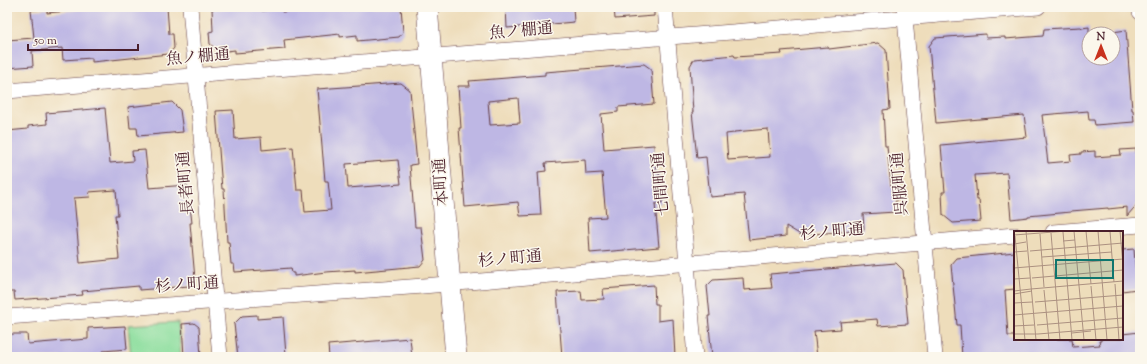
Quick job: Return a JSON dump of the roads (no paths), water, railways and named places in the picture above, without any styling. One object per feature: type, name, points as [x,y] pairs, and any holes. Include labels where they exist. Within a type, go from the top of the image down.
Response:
[{"type":"street","name":"長者町通","points":[[190,7],[214,302],[220,357]]},
{"type":"street","name":"本町通","points":[[427,7],[456,357]]},
{"type":"street","name":"七間町通","points":[[665,7],[696,357]]},
{"type":"street","name":"魚ノ棚通","points":[[7,91],[668,38],[904,13],[1038,7]]},
{"type":"street","points":[[1140,7],[1140,12]]},
{"type":"street","name":"呉服町通","points":[[904,13],[935,357]]},
{"type":"street","points":[[1065,231],[1140,225]]},
{"type":"street","name":"杉ノ町通","points":[[7,317],[450,283],[1014,235]]}]
